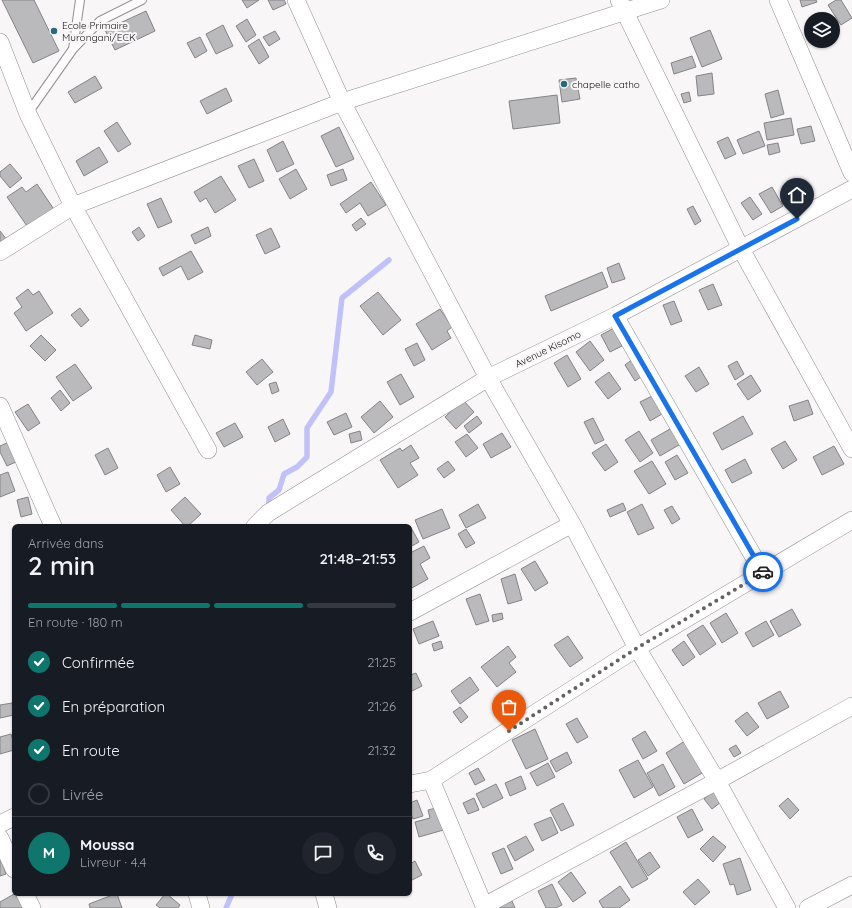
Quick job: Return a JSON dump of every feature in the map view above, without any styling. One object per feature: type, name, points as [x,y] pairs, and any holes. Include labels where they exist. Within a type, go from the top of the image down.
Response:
[{"type":"street","points":[[296,0],[342,102],[488,378],[572,524],[637,648],[717,781],[787,908]]},
{"type":"street","points":[[0,252],[73,206],[342,102],[622,6],[660,0]]},
{"type":"street","points":[[778,0],[852,174]]},
{"type":"street","points":[[622,6],[741,249],[852,449]]},
{"type":"street","points":[[0,42],[28,114],[73,206],[208,450]]},
{"type":"street","name":"Avenue Kisomo","points":[[257,524],[268,513],[488,378],[615,316],[852,189]]},
{"type":"street","points":[[615,316],[763,573]]},
{"type":"street","points":[[0,406],[52,524]]},
{"type":"street","points":[[412,784],[431,780],[637,648],[852,520]]},
{"type":"street","points":[[412,611],[572,524]]},
{"type":"street","points":[[431,780],[485,907],[852,706]]},
{"type":"street","points":[[0,824],[12,818]]},
{"type":"street","points":[[0,838],[12,865]]},
{"type":"street","points":[[808,908],[852,885]]},
{"type":"street","points":[[26,896],[32,908]]},
{"type":"street","points":[[197,896],[200,908]]},
{"type":"street","points":[[325,896],[328,908]]},
{"type":"lane","points":[[72,49],[80,0]]},
{"type":"lane","points":[[28,114],[72,49],[100,21],[142,0]]},
{"type":"building","points":[[2,0],[34,0],[59,51],[33,63]]},
{"type":"building","points":[[242,0],[259,0],[247,8]]},
{"type":"building","points":[[268,0],[284,0],[286,4],[273,10]]},
{"type":"building","points":[[800,0],[816,0],[817,2],[802,7]]},
{"type":"building","points":[[836,0],[841,0],[852,18],[841,25],[840,12],[833,12],[828,5]]},
{"type":"building","points":[[146,11],[155,31],[115,50],[105,30]]},
{"type":"building","points":[[247,19],[256,35],[246,42],[236,26]]},
{"type":"building","points":[[223,25],[233,46],[216,54],[206,34]]},
{"type":"building","points":[[710,30],[722,59],[702,67],[690,38]]},
{"type":"building","points":[[275,31],[280,39],[269,46],[263,37]]},
{"type":"building","points":[[200,37],[207,51],[195,58],[187,43]]},
{"type":"building","points":[[259,39],[269,57],[259,64],[248,46]]},
{"type":"building","points":[[692,56],[696,67],[674,74],[671,63]]},
{"type":"building","points":[[712,73],[714,94],[698,96],[696,76]]},
{"type":"building","points":[[95,76],[102,88],[75,103],[68,92]]},
{"type":"building","points":[[576,78],[580,99],[562,102],[559,80]]},
{"type":"building","points":[[226,88],[232,101],[207,114],[200,101]]},
{"type":"building","points":[[778,90],[784,114],[771,118],[765,94]]},
{"type":"building","points":[[689,92],[691,101],[684,103],[681,94]]},
{"type":"building","points":[[557,95],[560,123],[513,129],[509,101]]},
{"type":"building","points":[[791,118],[794,135],[767,140],[764,123]]},
{"type":"building","points":[[117,122],[131,144],[118,152],[104,131]]},
{"type":"building","points":[[811,126],[815,141],[801,144],[797,129]]},
{"type":"building","points":[[339,127],[354,159],[336,167],[321,136]]},
{"type":"building","points":[[759,131],[765,146],[743,154],[737,140]]},
{"type":"building","points":[[728,137],[736,154],[725,159],[717,142]]},
{"type":"building","points":[[283,141],[294,164],[277,172],[267,150]]},
{"type":"building","points":[[778,143],[780,152],[769,155],[767,145]]},
{"type":"building","points":[[99,147],[108,162],[84,176],[76,161]]},
{"type":"building","points":[[254,159],[264,181],[249,188],[238,166]]},
{"type":"building","points":[[10,164],[22,178],[10,188],[0,176],[0,172]]},
{"type":"building","points":[[296,169],[307,189],[290,199],[279,179]]},
{"type":"building","points":[[343,169],[347,180],[331,186],[327,175]]},
{"type":"building","points":[[221,176],[236,200],[215,213],[206,198],[200,202],[194,192]]},
{"type":"building","points":[[371,182],[386,205],[368,216],[360,203],[346,213],[340,204]]},
{"type":"building","points":[[37,184],[55,211],[29,229],[7,197],[22,187],[26,192]]},
{"type":"building","points":[[772,187],[783,206],[771,213],[759,194]]},
{"type":"building","points":[[750,197],[762,214],[753,220],[741,203]]},
{"type":"building","points":[[161,198],[172,222],[158,228],[147,204]]},
{"type":"building","points":[[693,206],[701,221],[695,225],[687,209]]},
{"type":"building","points":[[361,218],[366,224],[356,231],[352,225]]},
{"type":"building","points":[[139,227],[145,236],[138,241],[132,232]]},
{"type":"building","points":[[208,227],[211,236],[195,244],[191,235]]},
{"type":"building","points":[[271,228],[280,247],[265,254],[256,235]]},
{"type":"building","points":[[0,231],[7,240],[0,246]]},
{"type":"building","points":[[191,251],[203,272],[188,280],[181,266],[163,276],[159,268]]},
{"type":"building","points":[[619,263],[625,279],[612,283],[607,268]]},
{"type":"building","points":[[602,272],[608,287],[551,311],[545,296]]},
{"type":"building","points":[[713,284],[722,305],[708,310],[699,290]]},
{"type":"building","points":[[28,289],[33,295],[39,291],[53,313],[26,331],[14,313],[22,307],[16,298]]},
{"type":"building","points":[[378,292],[401,320],[383,335],[360,306]]},
{"type":"building","points":[[674,301],[682,321],[671,325],[663,305]]},
{"type":"building","points":[[80,308],[89,320],[81,327],[71,315]]},
{"type":"building","points":[[440,309],[452,327],[447,331],[451,338],[432,350],[416,324]]},
{"type":"building","points":[[614,328],[622,346],[610,352],[601,335]]},
{"type":"building","points":[[41,335],[56,350],[45,361],[30,346]]},
{"type":"building","points":[[195,335],[212,340],[210,349],[192,345]]},
{"type":"building","points":[[590,341],[604,360],[590,371],[576,352]]},
{"type":"building","points":[[417,343],[425,360],[414,366],[405,349]]},
{"type":"building","points":[[567,355],[581,379],[568,387],[554,363]]},
{"type":"building","points":[[634,358],[645,374],[635,381],[625,365]]},
{"type":"building","points":[[262,359],[273,372],[257,385],[246,372]]},
{"type":"building","points":[[737,361],[744,374],[735,380],[728,366]]},
{"type":"building","points":[[75,364],[92,388],[73,401],[56,377]]},
{"type":"building","points":[[699,367],[709,384],[696,392],[685,376]]},
{"type":"building","points":[[609,372],[621,389],[608,399],[595,382]]},
{"type":"building","points":[[401,374],[414,397],[400,405],[387,382]]},
{"type":"building","points":[[751,375],[761,391],[748,400],[737,384]]},
{"type":"building","points":[[276,382],[279,391],[272,394],[269,384]]},
{"type":"building","points":[[60,390],[70,403],[61,411],[51,398]]},
{"type":"building","points":[[652,396],[662,414],[650,421],[640,402]]},
{"type":"building","points":[[463,400],[474,412],[456,429],[445,417]]},
{"type":"building","points":[[808,400],[813,414],[794,421],[789,406]]},
{"type":"building","points":[[380,401],[393,417],[374,433],[361,417]]},
{"type":"building","points":[[28,404],[40,423],[28,431],[15,412]]},
{"type":"building","points":[[346,413],[352,427],[334,435],[327,422]]},
{"type":"building","points":[[477,416],[482,423],[469,433],[464,426]]},
{"type":"building","points":[[743,416],[753,434],[722,450],[713,433]]},
{"type":"building","points":[[593,418],[604,440],[595,444],[584,422]]},
{"type":"building","points":[[283,419],[290,434],[275,442],[268,427]]},
{"type":"building","points":[[235,423],[243,437],[224,447],[216,433]]},
{"type":"building","points":[[675,426],[684,442],[660,456],[651,440]]},
{"type":"building","points":[[360,431],[362,440],[351,443],[349,434]]},
{"type":"building","points":[[639,431],[653,453],[640,462],[625,440]]},
{"type":"building","points":[[502,433],[511,447],[491,458],[483,444]]},
{"type":"building","points":[[467,434],[478,448],[466,457],[455,442]]},
{"type":"building","points":[[785,441],[797,460],[783,469],[771,449]]},
{"type":"building","points":[[9,442],[18,461],[7,466],[0,452],[0,446]]},
{"type":"building","points":[[606,444],[618,462],[605,471],[592,453]]},
{"type":"building","points":[[411,445],[419,458],[410,463],[418,475],[398,488],[380,460],[400,448],[402,451]]},
{"type":"building","points":[[834,446],[844,464],[822,475],[813,457]]},
{"type":"building","points":[[108,448],[118,468],[105,475],[95,455]]},
{"type":"building","points":[[677,455],[688,473],[675,480],[665,462]]},
{"type":"building","points":[[745,459],[752,473],[732,483],[725,470]]},
{"type":"building","points":[[448,461],[455,470],[444,478],[437,469]]},
{"type":"building","points":[[652,461],[666,484],[649,494],[634,471]]},
{"type":"building","points":[[170,467],[180,484],[166,492],[157,475]]},
{"type":"building","points":[[8,472],[15,491],[0,497],[0,475]]},
{"type":"building","points":[[28,497],[32,514],[21,517],[17,500]]},
{"type":"building","points":[[185,497],[201,514],[190,524],[183,524],[171,510]]},
{"type":"building","points":[[623,503],[626,510],[610,517],[607,510]]},
{"type":"building","points":[[478,504],[486,518],[466,528],[459,515]]},
{"type":"building","points":[[642,504],[654,528],[638,535],[627,512]]},
{"type":"building","points":[[672,506],[680,519],[672,524],[664,510]]},
{"type":"building","points":[[442,509],[450,528],[423,539],[415,520]]},
{"type":"building","points":[[466,529],[475,543],[466,548],[458,534]]},
{"type":"building","points":[[412,530],[419,542],[412,546]]},
{"type":"building","points":[[424,546],[430,558],[420,564],[428,579],[412,588],[412,552]]},
{"type":"building","points":[[535,561],[548,583],[535,591],[521,569]]},
{"type":"building","points":[[515,574],[522,600],[508,604],[501,579]]},
{"type":"building","points":[[480,594],[489,621],[476,625],[466,599]]},
{"type":"building","points":[[792,609],[801,625],[779,637],[770,621]]},
{"type":"building","points":[[502,613],[503,619],[493,622],[492,615]]},
{"type":"building","points":[[726,613],[738,633],[722,643],[710,623]]},
{"type":"building","points":[[433,621],[439,636],[419,644],[413,629]]},
{"type":"building","points":[[766,621],[774,635],[753,647],[745,633]]},
{"type":"building","points":[[703,625],[716,644],[700,655],[687,635]]},
{"type":"building","points":[[568,636],[583,658],[570,667],[554,645]]},
{"type":"building","points":[[441,641],[443,648],[434,651],[432,644]]},
{"type":"building","points":[[684,641],[695,657],[683,666],[672,650]]},
{"type":"building","points":[[508,646],[516,657],[509,663],[516,672],[497,687],[481,667]]},
{"type":"building","points":[[416,673],[422,686],[412,691],[412,674]]},
{"type":"building","points":[[470,677],[479,690],[460,704],[451,691]]},
{"type":"building","points":[[780,691],[789,707],[767,719],[758,703]]},
{"type":"building","points":[[12,703],[12,715],[0,718],[0,705]]},
{"type":"building","points":[[460,707],[468,717],[461,723],[453,712]]},
{"type":"building","points":[[747,712],[759,727],[747,736],[735,721]]},
{"type":"building","points":[[577,718],[588,737],[577,743],[566,724]]},
{"type":"building","points":[[535,729],[548,759],[526,769],[512,740]]},
{"type":"building","points":[[645,731],[657,751],[643,759],[632,739]]},
{"type":"building","points":[[11,734],[12,751],[0,754],[0,737]]},
{"type":"building","points":[[688,739],[707,770],[684,784],[666,753]]},
{"type":"building","points":[[736,745],[741,753],[734,757],[729,749]]},
{"type":"building","points":[[567,752],[572,763],[556,772],[550,761]]},
{"type":"building","points":[[638,760],[653,787],[634,798],[619,770]]},
{"type":"building","points":[[548,763],[555,777],[537,786],[530,773]]},
{"type":"building","points":[[663,764],[675,787],[659,796],[647,773]]},
{"type":"building","points":[[478,768],[485,780],[475,785],[469,773]]},
{"type":"building","points":[[521,776],[526,789],[510,796],[505,783]]},
{"type":"building","points":[[496,784],[503,798],[483,808],[476,794]]},
{"type":"building","points":[[714,791],[721,802],[712,809],[704,799]]},
{"type":"building","points":[[474,798],[479,810],[468,814],[463,803]]},
{"type":"building","points":[[788,798],[799,810],[790,819],[779,806]]},
{"type":"building","points":[[417,800],[423,816],[413,819],[412,802]]},
{"type":"building","points":[[563,803],[574,825],[561,831],[550,810]]},
{"type":"building","points":[[440,807],[447,829],[419,837],[415,822],[430,818],[428,810]]},
{"type":"building","points":[[692,809],[703,830],[688,838],[677,817]]},
{"type":"building","points":[[551,817],[558,833],[542,841],[534,824]]},
{"type":"building","points":[[526,836],[534,850],[515,861],[507,846]]},
{"type":"building","points":[[713,836],[726,847],[713,862],[700,849]]},
{"type":"building","points":[[626,842],[648,879],[632,888],[610,852]]},
{"type":"building","points":[[504,848],[513,869],[501,874],[492,853]]},
{"type":"building","points":[[650,852],[660,867],[648,876],[638,860]]},
{"type":"building","points":[[740,858],[751,890],[737,895],[734,884],[730,885],[723,864]]},
{"type":"building","points":[[1,860],[6,874],[0,876],[0,861]]},
{"type":"building","points":[[415,861],[422,875],[412,880],[412,863]]},
{"type":"building","points":[[571,872],[586,893],[573,902],[558,882]]},
{"type":"building","points":[[698,879],[710,892],[695,905],[683,892]]},
{"type":"building","points":[[552,884],[562,905],[556,908],[546,908],[538,891]]},
{"type":"building","points":[[620,886],[630,900],[619,908],[603,908],[599,901]]},
{"type":"building","points":[[12,895],[20,896],[26,908],[0,908],[0,902]]},
{"type":"building","points":[[110,896],[118,896],[122,908],[90,908],[89,904]]},
{"type":"building","points":[[163,896],[169,896],[180,905],[178,908],[160,908],[156,905]]},
{"type":"building","points":[[512,901],[515,908],[499,907]]},
{"type":"waterway","points":[[269,508],[269,498],[279,490],[284,474],[297,467],[307,457],[307,428],[331,392],[342,298],[389,260]]},
{"type":"waterway","points":[[226,908],[231,896]]},
{"type":"way so far","points":[[509,731],[637,648],[763,572]]},
{"type":"place","name":"Ecole Primaire Murongani/ECK","points":[[54,31]]},
{"type":"place","name":"chapelle catho","points":[[564,84]]},
{"type":"route","points":[[763,572],[615,316],[797,219]]}]
